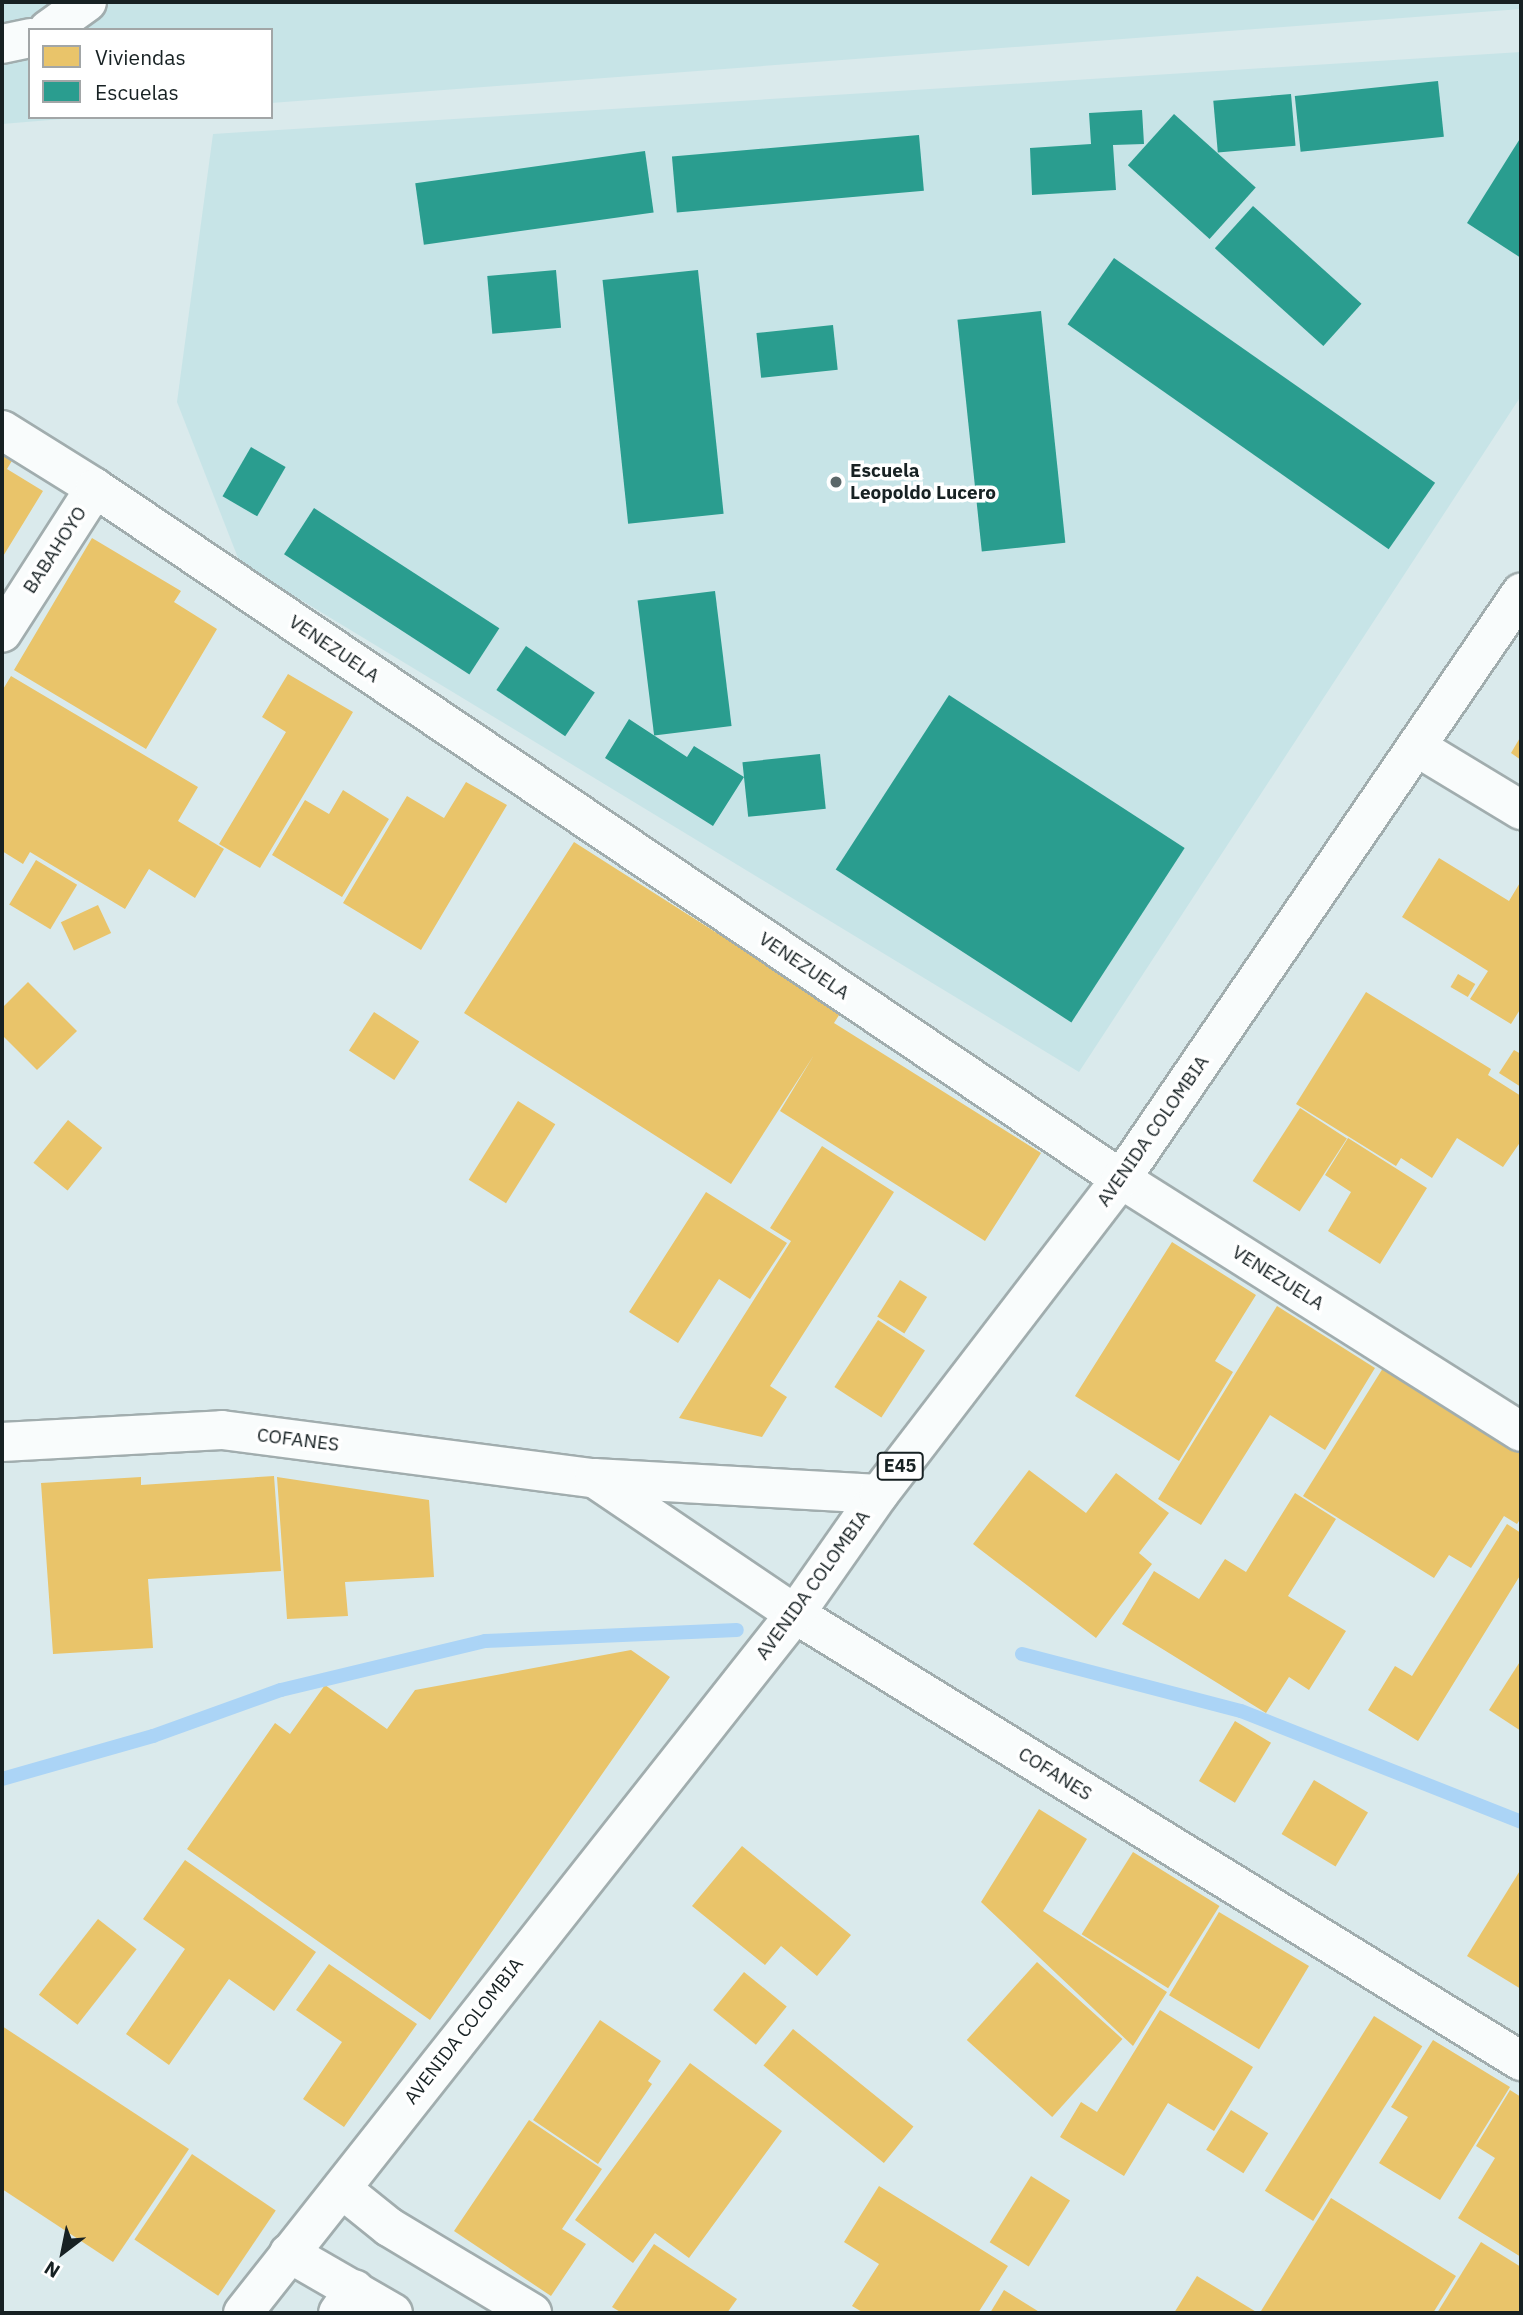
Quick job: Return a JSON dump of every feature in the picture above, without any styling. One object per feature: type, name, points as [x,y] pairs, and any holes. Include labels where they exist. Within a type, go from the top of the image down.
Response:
[{"type":"street","points":[[51,28],[87,2]]},
{"type":"street","points":[[2,44],[28,38]]},
{"type":"street","name":"BABAHOYO","points":[[2,430],[95,488],[2,633]]},
{"type":"street","name":"VENEZUELA","points":[[95,488],[1121,1179],[1521,1432]]},
{"type":"street","name":"AVENIDA COLOMBIA","points":[[243,2313],[289,2253],[343,2190],[423,2083],[795,1614],[879,1494],[1121,1179],[1521,593]]},
{"type":"street","points":[[1417,747],[1521,810]]},
{"type":"street","name":"COFANES","points":[[2,1442],[222,1430],[594,1478],[879,1494]]},
{"type":"street","name":"COFANES","points":[[594,1478],[795,1614],[1521,2062]]},
{"type":"street","points":[[343,2190],[389,2227],[532,2313]]},
{"type":"street","points":[[289,2253],[347,2301],[393,2313]]},
{"type":"shaded area","points":[[2,2],[1521,2],[1521,9],[273,103],[273,28],[28,28],[28,119],[62,119],[2,124]]},
{"type":"shaded area","name":"Escuela Leopoldo Lucero","points":[[1521,52],[1521,396],[1079,1072],[240,563],[177,402],[213,134]]},
{"type":"building: Viviendas","points":[[2,439],[19,449],[7,469],[43,491],[2,558]]},
{"type":"building: Viviendas","points":[[92,538],[181,591],[174,602],[217,629],[146,749],[14,670]]},
{"type":"building: Viviendas","points":[[288,674],[353,712],[260,868],[219,844],[286,732],[262,717]]},
{"type":"building: Viviendas","points":[[11,676],[198,787],[178,821],[224,849],[195,898],[149,869],[125,909],[30,852],[23,864],[2,851],[2,691]]},
{"type":"building: Viviendas","points":[[1521,736],[1521,760],[1511,753]]},
{"type":"building: Viviendas","points":[[466,782],[507,805],[421,950],[343,903],[407,796],[444,818]]},
{"type":"building: Viviendas","points":[[343,790],[389,819],[342,897],[272,855],[305,800],[329,814]]},
{"type":"building: Viviendas","points":[[574,842],[841,1012],[834,1023],[1041,1153],[985,1241],[780,1111],[814,1055],[731,1184],[464,1013]]},
{"type":"building: Viviendas","points":[[1439,858],[1509,901],[1521,881],[1521,1008],[1511,1024],[1470,999],[1488,971],[1402,917]]},
{"type":"building: Viviendas","points":[[36,860],[77,885],[50,929],[9,905]]},
{"type":"building: Viviendas","points":[[98,905],[111,933],[74,950],[61,922]]},
{"type":"building: Viviendas","points":[[1458,974],[1475,984],[1468,997],[1450,987]]},
{"type":"building: Viviendas","points":[[28,982],[77,1031],[37,1070],[2,1035],[2,1008]]},
{"type":"building: Viviendas","points":[[1366,992],[1491,1069],[1488,1075],[1521,1096],[1521,1141],[1503,1167],[1457,1138],[1432,1178],[1401,1158],[1396,1166],[1296,1104]]},
{"type":"building: Viviendas","points":[[374,1012],[419,1041],[394,1080],[349,1051]]},
{"type":"building: Viviendas","points":[[1514,1050],[1521,1054],[1521,1087],[1499,1073]]},
{"type":"building: Viviendas","points":[[518,1101],[555,1124],[506,1203],[469,1180]]},
{"type":"building: Viviendas","points":[[1300,1108],[1347,1138],[1300,1211],[1253,1181]]},
{"type":"building: Viviendas","points":[[68,1120],[102,1148],[68,1190],[33,1163]]},
{"type":"building: Viviendas","points":[[1348,1138],[1427,1188],[1380,1264],[1328,1231],[1351,1192],[1325,1175]]},
{"type":"building: Viviendas","points":[[822,1146],[894,1192],[770,1386],[787,1397],[762,1437],[679,1418],[791,1241],[770,1228]]},
{"type":"building: Viviendas","points":[[706,1192],[787,1243],[750,1299],[719,1279],[678,1343],[629,1312]]},
{"type":"building: Viviendas","points":[[1172,1242],[1256,1295],[1215,1361],[1233,1372],[1179,1461],[1075,1396]]},
{"type":"building: Viviendas","points":[[900,1280],[927,1297],[904,1333],[877,1316]]},
{"type":"building: Viviendas","points":[[1277,1306],[1375,1368],[1325,1450],[1270,1415],[1201,1525],[1158,1499]]},
{"type":"building: Viviendas","points":[[878,1320],[925,1350],[881,1418],[834,1387]]},
{"type":"building: Viviendas","points":[[1383,1368],[1521,1454],[1521,1518],[1517,1524],[1504,1516],[1471,1568],[1449,1555],[1434,1578],[1303,1496]]},
{"type":"building: Viviendas","points":[[1029,1470],[1086,1513],[1116,1473],[1169,1513],[1139,1553],[1152,1564],[1096,1638],[973,1544]]},
{"type":"building: Viviendas","points":[[274,1476],[281,1571],[148,1579],[153,1648],[53,1654],[41,1483],[141,1477],[141,1485]]},
{"type":"building: Viviendas","points":[[277,1477],[429,1500],[434,1577],[345,1582],[348,1616],[287,1619]]},
{"type":"building: Viviendas","points":[[1295,1493],[1336,1519],[1288,1596],[1346,1631],[1309,1690],[1289,1677],[1266,1713],[1122,1624],[1154,1571],[1199,1599],[1225,1559],[1246,1572]]},
{"type":"building: Viviendas","points":[[1507,1524],[1521,1533],[1521,1574],[1418,1741],[1368,1710],[1395,1666],[1412,1676]]},
{"type":"building: Viviendas","points":[[631,1650],[670,1677],[430,2020],[187,1849],[275,1723],[290,1734],[325,1685],[387,1729],[415,1690]]},
{"type":"building: Viviendas","points":[[1521,1660],[1521,1731],[1489,1710]]},
{"type":"building: Viviendas","points":[[1235,1721],[1271,1743],[1235,1803],[1199,1781]]},
{"type":"building: Viviendas","points":[[1314,1780],[1368,1812],[1336,1866],[1282,1834]]},
{"type":"building: Viviendas","points":[[1039,1809],[1087,1839],[1043,1911],[1167,1992],[1133,2046],[981,1902]]},
{"type":"building: Viviendas","points":[[742,1846],[851,1935],[817,1976],[781,1946],[765,1965],[692,1906]]},
{"type":"building: Viviendas","points":[[1133,1852],[1220,1906],[1168,1988],[1082,1934]]},
{"type":"building: Viviendas","points":[[185,1860],[316,1952],[274,2011],[229,1979],[169,2065],[126,2034],[185,1949],[143,1919]]},
{"type":"building: Viviendas","points":[[1521,1869],[1521,1989],[1467,1956]]},
{"type":"building: Viviendas","points":[[1219,1912],[1309,1966],[1259,2049],[1169,1995]]},
{"type":"building: Viviendas","points":[[98,1919],[137,1949],[78,2025],[39,1995]]},
{"type":"building: Viviendas","points":[[1037,1962],[1122,2039],[1052,2117],[967,2040]]},
{"type":"building: Viviendas","points":[[329,1964],[417,2024],[344,2127],[303,2099],[342,2042],[296,2010]]},
{"type":"building: Viviendas","points":[[744,1972],[787,2007],[756,2045],[713,2010]]},
{"type":"building: Viviendas","points":[[1160,2010],[1253,2067],[1214,2131],[1168,2103],[1124,2176],[1060,2137],[1081,2102],[1097,2112]]},
{"type":"building: Viviendas","points":[[1374,2016],[1422,2046],[1313,2221],[1265,2191]]},
{"type":"building: Viviendas","points":[[600,2020],[661,2061],[648,2081],[652,2084],[598,2164],[533,2120]]},
{"type":"building: Viviendas","points":[[2,2026],[189,2149],[113,2262],[2,2189]]},
{"type":"building: Viviendas","points":[[793,2029],[913,2127],[884,2163],[763,2066]]},
{"type":"building: Viviendas","points":[[1433,2040],[1510,2087],[1440,2200],[1379,2163],[1408,2117],[1391,2107]]},
{"type":"building: Viviendas","points":[[690,2063],[782,2131],[689,2258],[655,2233],[633,2263],[575,2220]]},
{"type":"building: Viviendas","points":[[1510,2090],[1521,2097],[1521,2257],[1458,2218],[1495,2158],[1476,2146]]},
{"type":"building: Viviendas","points":[[1231,2110],[1268,2133],[1243,2173],[1206,2150]]},
{"type":"building: Viviendas","points":[[529,2120],[602,2169],[562,2229],[586,2244],[551,2296],[454,2231]]},
{"type":"building: Viviendas","points":[[192,2154],[276,2210],[218,2296],[134,2239]]},
{"type":"building: Viviendas","points":[[1031,2176],[1070,2200],[1029,2267],[990,2242]]},
{"type":"building: Viviendas","points":[[879,2186],[1008,2266],[978,2313],[864,2313],[852,2306],[879,2264],[844,2242]]},
{"type":"building: Viviendas","points":[[1331,2198],[1456,2276],[1433,2313],[1261,2311]]},
{"type":"building: Viviendas","points":[[1481,2242],[1521,2267],[1521,2313],[1437,2313]]},
{"type":"building: Viviendas","points":[[654,2244],[737,2299],[727,2313],[622,2313],[612,2307]]},
{"type":"building: Viviendas","points":[[1197,2276],[1258,2313],[1174,2313]]},
{"type":"building: Viviendas","points":[[1004,2290],[1041,2313],[990,2313]]},
{"type":"building: Escuelas","points":[[1438,81],[1444,137],[1301,152],[1295,96]]},
{"type":"building: Escuelas","points":[[1291,94],[1296,146],[1218,153],[1213,101]]},
{"type":"building: Escuelas","points":[[1142,110],[1144,144],[1113,145],[1116,190],[1032,195],[1030,148],[1091,144],[1089,113]]},
{"type":"building: Escuelas","points":[[1174,114],[1256,188],[1210,239],[1128,165]]},
{"type":"building: Escuelas","points":[[919,135],[924,191],[677,212],[672,157]]},
{"type":"building: Escuelas","points":[[1521,137],[1521,258],[1467,223]]},
{"type":"building: Escuelas","points":[[645,151],[654,212],[424,245],[415,183]]},
{"type":"building: Escuelas","points":[[1253,206],[1361,304],[1323,346],[1215,248]]},
{"type":"building: Escuelas","points":[[1114,258],[1435,483],[1389,549],[1068,324]]},
{"type":"building: Escuelas","points":[[556,270],[561,328],[492,334],[487,276]]},
{"type":"building: Escuelas","points":[[698,270],[724,514],[628,524],[603,280]]},
{"type":"building: Escuelas","points":[[1041,311],[1065,543],[982,552],[957,320]]},
{"type":"building: Escuelas","points":[[833,325],[838,370],[761,378],[756,333]]},
{"type":"building: Escuelas","points":[[251,447],[286,467],[257,516],[223,496]]},
{"type":"building: Escuelas","points":[[314,508],[499,628],[469,674],[284,554]]},
{"type":"building: Escuelas","points":[[715,591],[732,726],[654,735],[638,601]]},
{"type":"building: Escuelas","points":[[526,646],[595,692],[565,736],[496,690]]},
{"type":"building: Escuelas","points":[[949,695],[1185,848],[1071,1022],[836,869]]},
{"type":"building: Escuelas","points":[[629,719],[687,757],[694,746],[744,777],[713,826],[605,758]]},
{"type":"building: Escuelas","points":[[820,754],[826,809],[748,817],[742,762]]},
{"type":"waterway","points":[[2,1779],[153,1736],[281,1690],[485,1641],[737,1630]]},
{"type":"waterway","points":[[1022,1654],[1241,1711],[1521,1822]]},
{"type":"place","name":"Escuela Leopoldo Lucero","points":[[836,482]]}]
